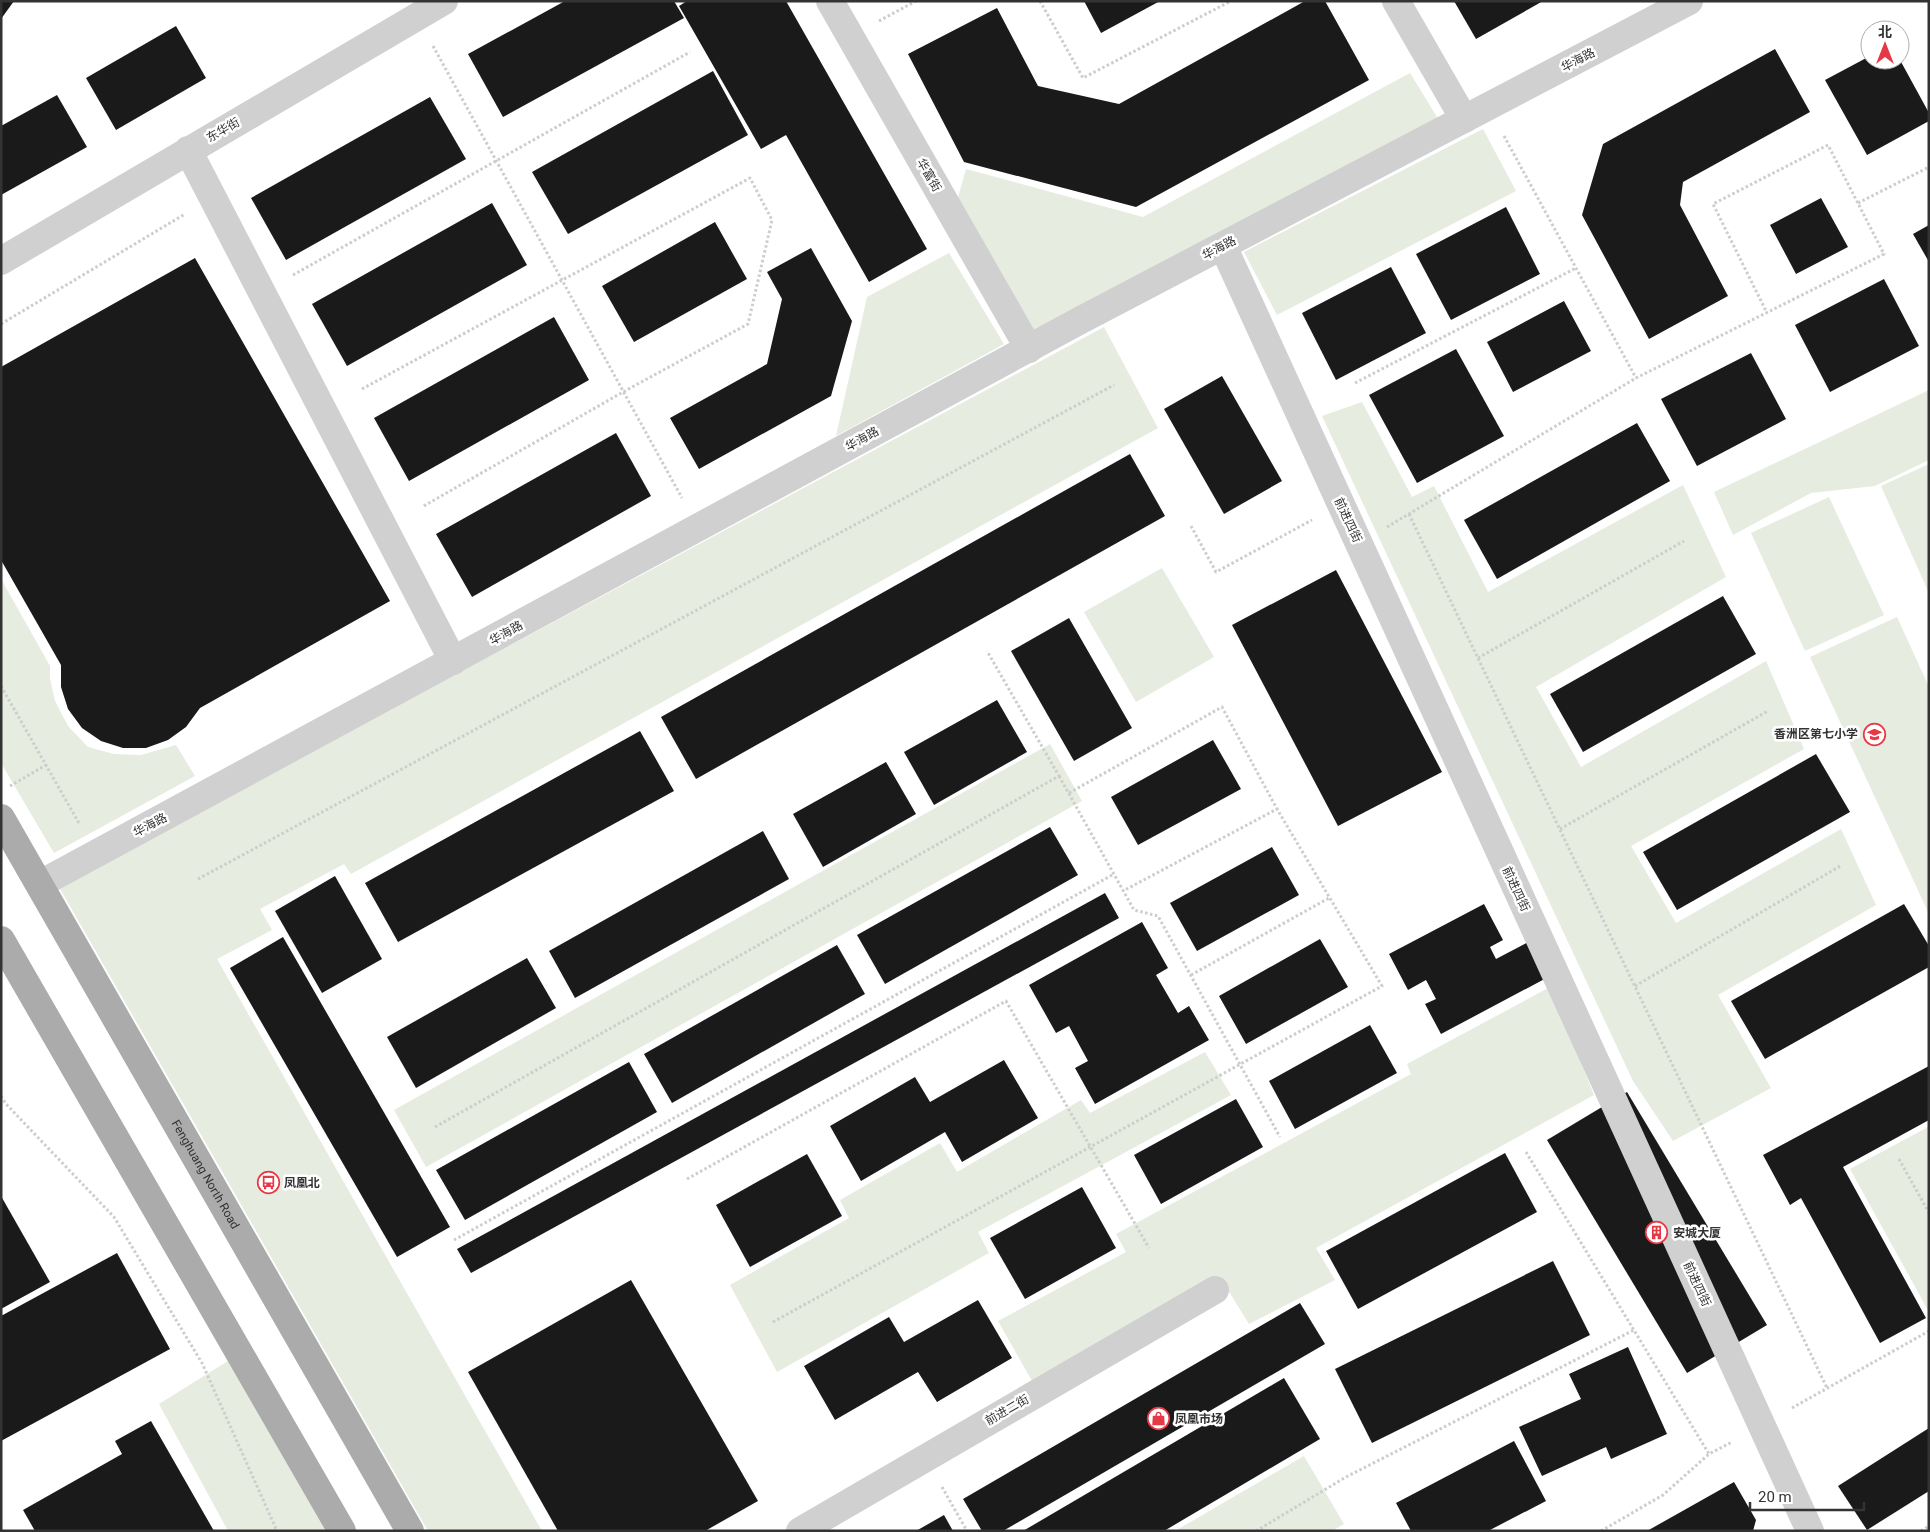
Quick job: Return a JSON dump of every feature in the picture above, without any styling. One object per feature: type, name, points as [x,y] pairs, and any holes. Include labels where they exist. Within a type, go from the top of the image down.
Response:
[{"type":"main road","name":"Fenghuang North Road","points":[[1,818],[410,1531]]},
{"type":"main road","points":[[1,940],[342,1531]]},
{"type":"street","name":"东华街","points":[[1,261],[444,1]]},
{"type":"street","name":"华富街","points":[[830,1],[1029,349]]},
{"type":"street","points":[[1396,1],[1464,119]]},
{"type":"street","name":"华海路","points":[[40,884],[1029,349],[1689,1]]},
{"type":"street","points":[[188,150],[453,661]]},
{"type":"street","name":"前进四街","points":[[1223,246],[1810,1531]]},
{"type":"street","name":"前进二街","points":[[800,1531],[1215,1290]]},
{"type":"path","points":[[850,37],[916,1]]},
{"type":"path","points":[[1040,1],[1083,78],[1231,1]]},
{"type":"path","points":[[418,17],[698,528]]},
{"type":"path","points":[[294,275],[690,52]]},
{"type":"path","points":[[1488,107],[1636,378]]},
{"type":"path","points":[[1359,544],[1636,378],[1767,313],[1884,254],[1828,145],[1713,204],[1767,313]]},
{"type":"path","points":[[1858,203],[1929,167]]},
{"type":"path","points":[[362,389],[750,178],[772,220],[748,324],[623,392],[422,507]]},
{"type":"path","points":[[1,324],[213,197]]},
{"type":"path","points":[[1355,383],[1576,268]]},
{"type":"path","points":[[198,879],[1114,385]]},
{"type":"path","points":[[1191,526],[1216,572],[1340,504]]},
{"type":"path","points":[[1409,514],[1827,1388]]},
{"type":"path","points":[[1478,658],[1684,541]]},
{"type":"path","points":[[987,651],[1060,776],[1134,910],[1158,916],[1280,1137]]},
{"type":"path","points":[[1,686],[96,853]]},
{"type":"path","points":[[773,1322],[1382,986],[1277,808],[1222,708],[1069,793]]},
{"type":"path","points":[[1560,829],[1768,711]]},
{"type":"path","points":[[9,787],[46,765]]},
{"type":"path","points":[[435,1127],[1060,776]]},
{"type":"path","points":[[1123,891],[1277,808]]},
{"type":"path","points":[[1635,986],[1842,865]]},
{"type":"path","points":[[454,1240],[1114,874]]},
{"type":"path","points":[[1190,975],[1329,898]]},
{"type":"path","points":[[687,1179],[1006,1001],[1149,1248]]},
{"type":"path","points":[[1,1096],[6,1104],[114,1217],[202,1362],[277,1531]]},
{"type":"path","points":[[1526,1152],[1709,1454]]},
{"type":"path","points":[[1899,1159],[1929,1213]]},
{"type":"path","points":[[1256,1531],[1346,1478],[1634,1330]]},
{"type":"path","points":[[1601,1531],[1663,1495],[1709,1454],[1929,1331]]},
{"type":"path","points":[[925,1458],[968,1531]]},
{"type":"path","points":[[1921,1531],[1929,1526]]},
{"type":"shaded area","points":[[1410,73],[1440,122],[1032,335],[957,201],[966,169],[1143,217]]},
{"type":"shaded area","points":[[1483,129],[1516,191],[1277,315],[1244,252]]},
{"type":"shaded area","points":[[949,253],[1004,344],[836,436],[867,297]]},
{"type":"shaded area","points":[[1104,327],[1158,428],[351,874],[344,864],[260,909],[272,930],[217,959],[542,1531],[428,1531],[59,887]]},
{"type":"shaded area","points":[[1929,390],[1929,460],[1875,486],[1811,493],[1733,535],[1714,492]]},
{"type":"shaded area","points":[[1362,402],[1412,497],[1434,486],[1488,592],[1683,485],[1726,577],[1536,687],[1581,767],[1766,661],[1804,749],[1631,846],[1676,923],[1841,829],[1876,905],[1718,995],[1771,1088],[1673,1141],[1633,1081],[1322,416]]},
{"type":"shaded area","points":[[1929,464],[1929,593],[1881,486]]},
{"type":"shaded area","points":[[1829,497],[1884,615],[1805,651],[1751,533]]},
{"type":"shaded area","points":[[1162,568],[1214,657],[1136,702],[1084,612]]},
{"type":"shaded area","points":[[1,579],[50,666],[50,679],[55,701],[68,726],[88,747],[114,754],[141,755],[176,745],[195,776],[54,853],[1,763]]},
{"type":"shaded area","points":[[1897,617],[1929,687],[1929,914],[1810,657]]},
{"type":"shaded area","points":[[1050,744],[1082,801],[426,1167],[394,1110]]},
{"type":"shaded area","points":[[1550,987],[1594,1095],[1316,1248],[1335,1280],[1249,1324],[1220,1277],[1032,1381],[998,1321],[1126,1252],[1116,1234],[1411,1074],[1407,1064]]},
{"type":"shaded area","points":[[1205,1052],[1231,1095],[978,1232],[989,1253],[777,1372],[730,1285],[849,1218],[840,1200],[940,1143],[957,1172],[1081,1100],[1090,1113]]},
{"type":"shaded area","points":[[1929,1128],[1929,1312],[1850,1169]]},
{"type":"shaded area","points":[[236,1356],[335,1531],[228,1531],[159,1404]]},
{"type":"shaded area","points":[[1304,1456],[1344,1524],[1332,1531],[1175,1531]]},
{"type":"building","points":[[1,1],[14,1],[1,19]]},
{"type":"building","points":[[565,1],[674,1],[684,18],[503,117],[468,54]]},
{"type":"building","points":[[687,1],[786,1],[927,249],[869,282],[786,135],[761,149],[679,6]]},
{"type":"building","points":[[1084,1],[1160,1],[1101,33]]},
{"type":"building","points":[[1305,1],[1325,1],[1369,80],[1136,207],[964,162],[908,54],[997,8],[1038,86],[1119,104]]},
{"type":"building","points":[[1454,1],[1543,1],[1476,39]]},
{"type":"building","points":[[176,26],[206,78],[116,130],[86,78]]},
{"type":"building","points":[[1775,49],[1810,112],[1683,182],[1680,205],[1728,296],[1649,339],[1582,215],[1603,144]]},
{"type":"building","points":[[1860,61],[1860,70],[1905,70],[1929,113],[1929,121],[1867,155],[1825,80]]},
{"type":"building","points":[[713,71],[748,135],[568,234],[532,172]]},
{"type":"building","points":[[57,95],[87,147],[1,195],[1,126]]},
{"type":"building","points":[[430,97],[466,159],[286,260],[251,198]]},
{"type":"building","points":[[1821,198],[1848,247],[1796,274],[1770,225]]},
{"type":"building","points":[[492,203],[527,265],[347,366],[312,304]]},
{"type":"building","points":[[1506,207],[1540,274],[1451,320],[1416,254]]},
{"type":"building","points":[[715,222],[747,279],[634,342],[602,286]]},
{"type":"building","points":[[1929,225],[1929,262],[1913,234]]},
{"type":"building","points":[[811,248],[852,321],[831,396],[699,469],[670,418],[767,364],[782,299],[767,272]]},
{"type":"building","points":[[195,258],[390,601],[200,708],[186,727],[168,740],[146,748],[123,748],[101,741],[82,728],[68,709],[61,687],[61,665],[1,560],[1,367]]},
{"type":"building","points":[[1391,267],[1426,333],[1336,380],[1302,313]]},
{"type":"building","points":[[1884,279],[1919,346],[1830,392],[1795,325]]},
{"type":"building","points":[[1564,301],[1591,351],[1513,392],[1487,342]]},
{"type":"building","points":[[554,317],[589,380],[409,481],[374,418]]},
{"type":"building","points":[[1456,349],[1504,436],[1417,483],[1369,395]]},
{"type":"building","points":[[1751,353],[1786,419],[1697,466],[1661,399]]},
{"type":"building","points":[[1222,376],[1282,481],[1224,514],[1164,409]]},
{"type":"building","points":[[1637,423],[1670,481],[1497,579],[1464,520]]},
{"type":"building","points":[[616,433],[651,496],[472,597],[436,534]]},
{"type":"building","points":[[1130,454],[1165,516],[696,779],[661,717]]},
{"type":"building","points":[[1336,570],[1442,772],[1338,826],[1232,625]]},
{"type":"building","points":[[1723,596],[1756,654],[1583,752],[1550,694]]},
{"type":"building","points":[[1069,618],[1132,728],[1074,761],[1011,651]]},
{"type":"building","points":[[997,700],[1027,752],[934,805],[904,752]]},
{"type":"building","points":[[640,731],[674,791],[398,942],[365,883]]},
{"type":"building","points":[[1213,740],[1241,789],[1138,845],[1111,797]]},
{"type":"building","points":[[1816,754],[1850,812],[1677,910],[1643,852]]},
{"type":"building","points":[[886,762],[916,814],[823,867],[793,814]]},
{"type":"building","points":[[1050,827],[1078,875],[885,984],[857,935]]},
{"type":"building","points":[[763,831],[789,879],[575,998],[549,951]]},
{"type":"building","points":[[1272,847],[1299,895],[1197,951],[1170,903]]},
{"type":"building","points":[[335,876],[382,959],[322,993],[275,911]]},
{"type":"building","points":[[1105,893],[1119,918],[471,1273],[457,1249]]},
{"type":"building","points":[[1484,904],[1503,940],[1490,947],[1496,959],[1532,940],[1552,975],[1441,1034],[1425,1004],[1436,999],[1426,980],[1408,990],[1389,954]]},
{"type":"building","points":[[1904,904],[1929,946],[1929,967],[1765,1059],[1731,1001]]},
{"type":"building","points":[[1142,922],[1168,968],[1156,975],[1178,1013],[1189,1006],[1209,1040],[1095,1104],[1075,1068],[1088,1061],[1069,1026],[1056,1033],[1029,985]]},
{"type":"building","points":[[283,937],[450,1227],[397,1257],[230,968]]},
{"type":"building","points":[[1320,939],[1348,987],[1246,1044],[1219,996]]},
{"type":"building","points":[[837,945],[865,994],[672,1103],[644,1054]]},
{"type":"building","points":[[527,958],[556,1008],[416,1088],[387,1037]]},
{"type":"building","points":[[1370,1025],[1397,1073],[1295,1129],[1269,1081]]},
{"type":"building","points":[[1004,1060],[1038,1118],[962,1162],[945,1132],[861,1181],[830,1126],[915,1077],[930,1102]]},
{"type":"building","points":[[629,1062],[657,1112],[465,1220],[436,1170]]},
{"type":"building","points":[[1929,1066],[1929,1120],[1843,1167],[1926,1318],[1880,1343],[1801,1198],[1790,1205],[1763,1155]]},
{"type":"building","name":"安城大厦","points":[[1627,1092],[1767,1325],[1687,1373],[1547,1140]]},
{"type":"building","points":[[1236,1099],[1263,1147],[1161,1204],[1134,1155]]},
{"type":"building","points":[[1505,1153],[1537,1212],[1358,1309],[1326,1251]]},
{"type":"building","points":[[807,1154],[842,1216],[750,1267],[716,1205]]},
{"type":"building","points":[[1082,1187],[1116,1248],[1025,1299],[990,1238]]},
{"type":"building","points":[[1,1196],[50,1282],[1,1309]]},
{"type":"building","points":[[117,1253],[170,1349],[1,1441],[1,1316]]},
{"type":"building","points":[[1553,1261],[1590,1335],[1372,1443],[1335,1369]]},
{"type":"building","points":[[631,1280],[758,1501],[705,1531],[558,1531],[468,1372]]},
{"type":"building","points":[[978,1300],[1012,1358],[937,1402],[918,1372],[835,1420],[804,1366],[889,1317],[904,1342]]},
{"type":"building","points":[[1300,1303],[1325,1344],[1003,1531],[982,1531],[963,1499]]},
{"type":"building","points":[[1628,1347],[1667,1434],[1611,1459],[1606,1447],[1542,1476],[1519,1427],[1581,1399],[1569,1374]]},
{"type":"building","points":[[1284,1378],[1320,1439],[1164,1531],[1023,1531]]},
{"type":"building","points":[[151,1421],[214,1531],[35,1531],[23,1510],[122,1454],[115,1441]]},
{"type":"building","points":[[1929,1428],[1929,1491],[1867,1530],[1838,1486]]},
{"type":"building","points":[[1514,1441],[1546,1501],[1488,1531],[1411,1531],[1396,1503]]},
{"type":"building","points":[[1734,1482],[1756,1520],[1753,1531],[1647,1531]]},
{"type":"building","points":[[944,1515],[953,1531],[916,1531]]},
{"type":"place","name":"香洲区第七小学","points":[[1874,734]]},
{"type":"place","name":"凤凰北","points":[[268,1183]]},
{"type":"place","name":"安城大厦","points":[[1657,1233]]},
{"type":"place","name":"凤凰市场","points":[[1159,1419]]}]
